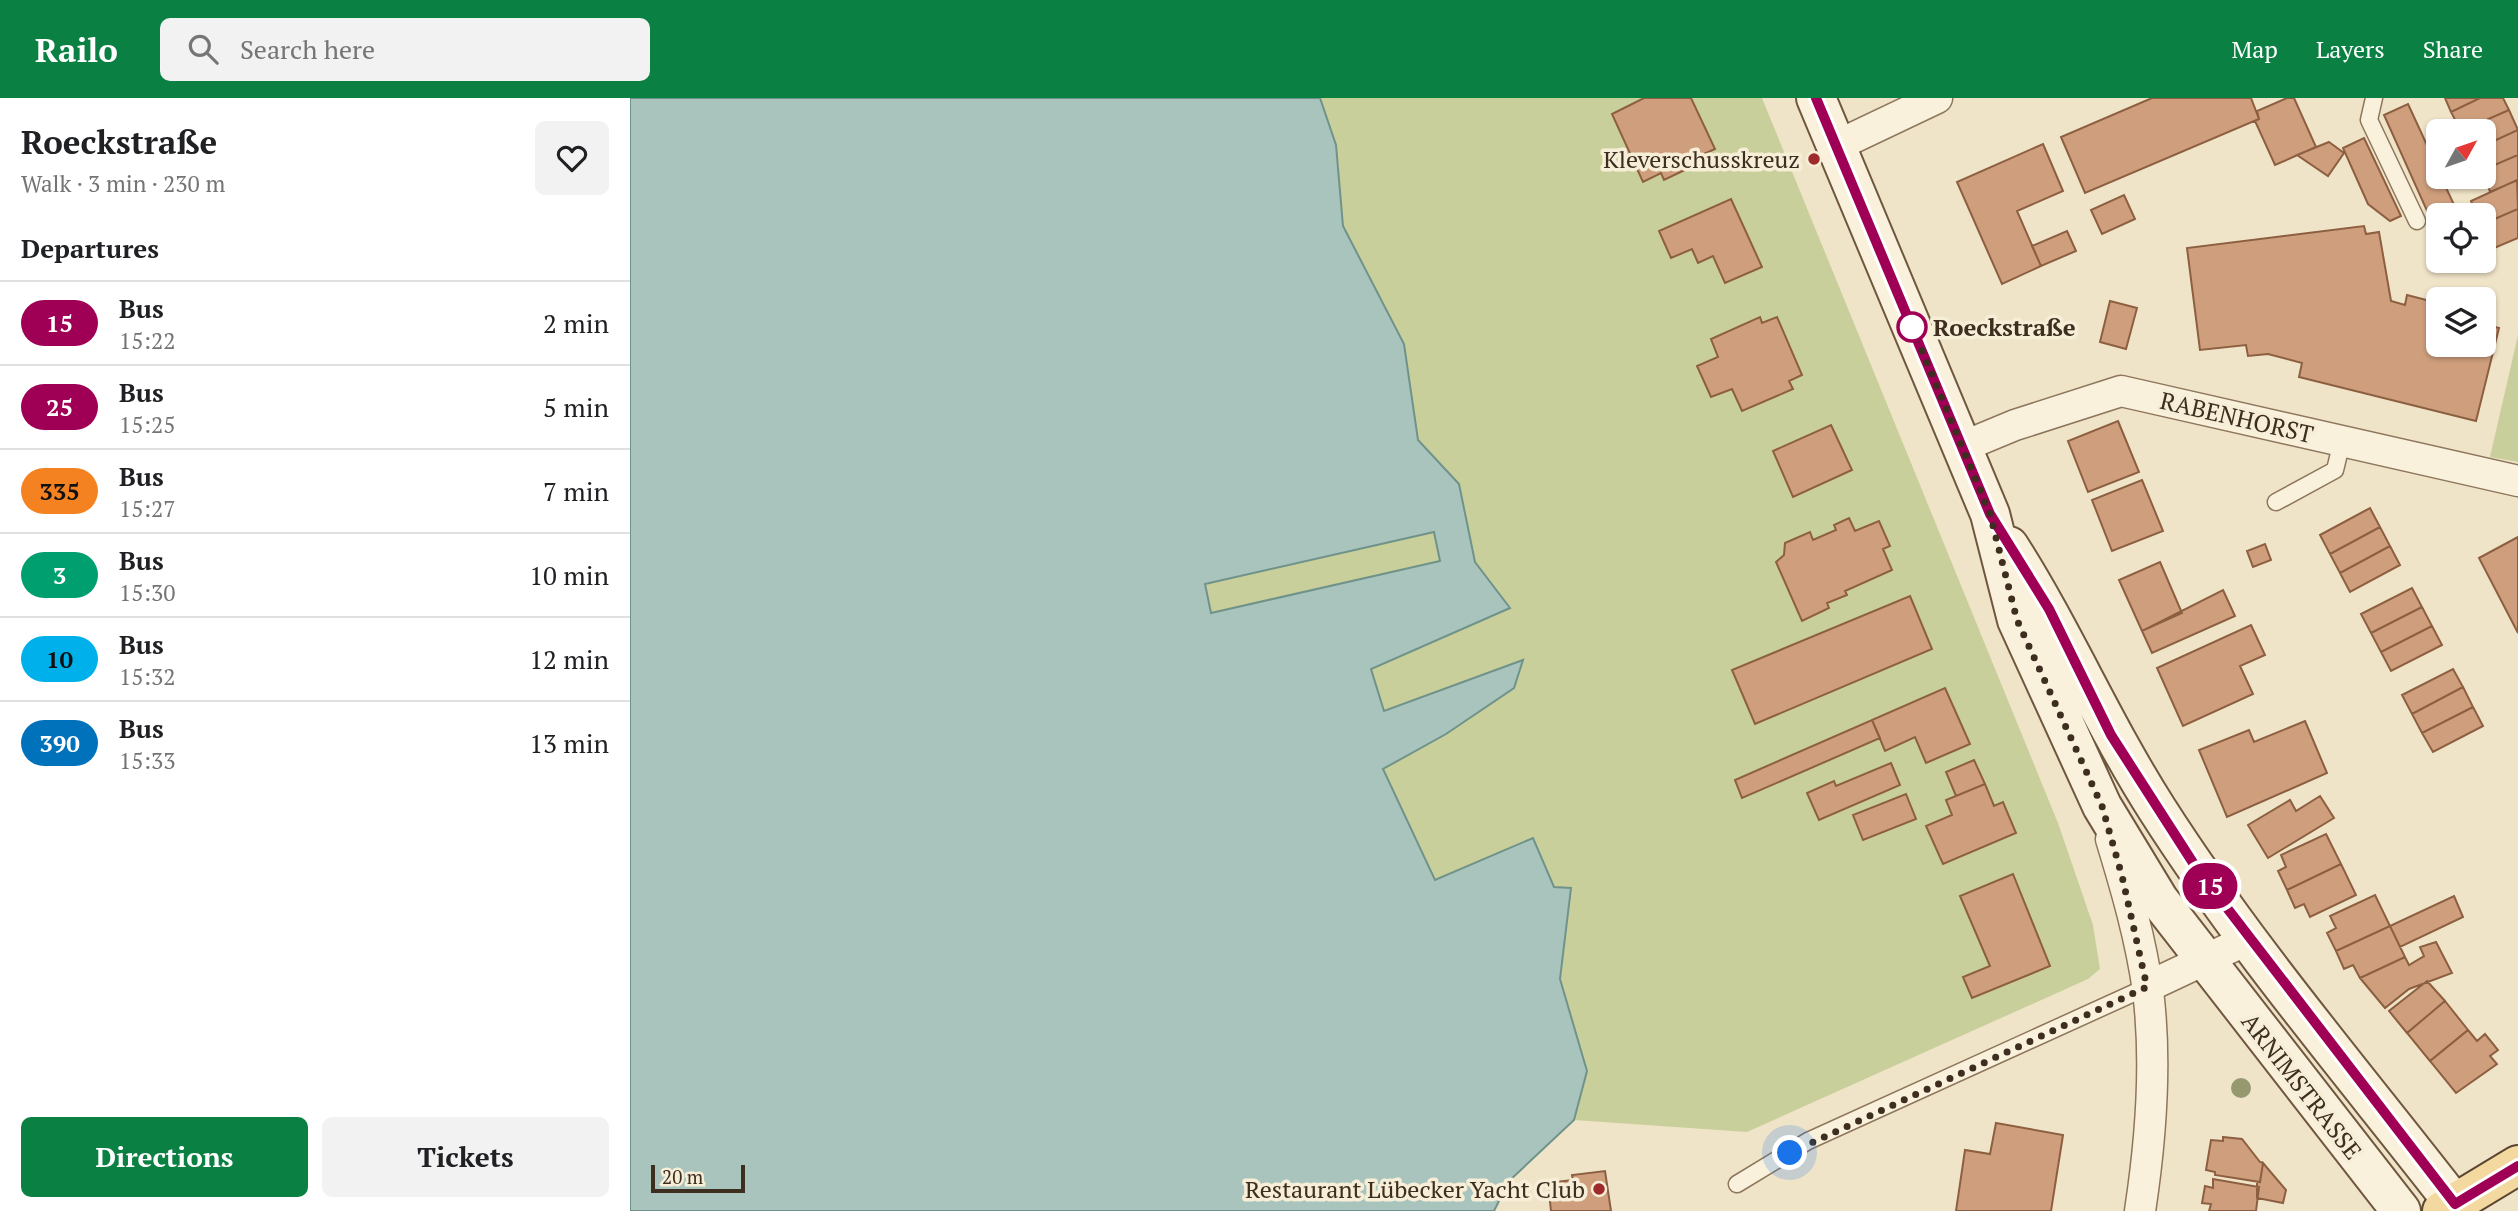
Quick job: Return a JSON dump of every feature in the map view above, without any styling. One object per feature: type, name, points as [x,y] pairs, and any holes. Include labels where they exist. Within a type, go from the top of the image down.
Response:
[{"type":"main road","points":[[1816,98],[1990,514],[2017,620],[2102,806],[2159,900],[2204,960]]},
{"type":"main road","points":[[1990,514],[2049,609],[2111,735],[2157,810],[2249,939]]},
{"type":"main road","name":"ARNIMSTRASSE","points":[[2249,939],[2453,1209]]},
{"type":"main road","name":"ARNIMSTRASSE","points":[[2204,960],[2401,1211]]},
{"type":"main road","points":[[2453,1209],[2518,1166]]},
{"type":"street","points":[[1836,146],[1937,98]]},
{"type":"street","name":"RABENHORST","points":[[1962,447],[2015,425],[2121,391],[2518,481]]},
{"type":"street","points":[[2102,806],[2122,876],[2149,1001],[2152,1098],[2140,1211]]},
{"type":"street","points":[[2149,1001],[2204,960],[2249,939]]},
{"type":"lane","points":[[2374,98],[2370,120],[2417,221]]},
{"type":"lane","points":[[2276,502],[2335,470],[2342,441]]},
{"type":"lane","points":[[1737,1184],[1808,1142],[2149,1001]]},
{"type":"green space","points":[[1320,98],[1762,98],[2058,823],[2093,925],[2100,969],[2088,979],[1747,1132],[1574,1120],[1587,1071],[1560,979],[1571,888],[1554,887],[1533,839],[1435,880],[1382,768],[1446,734],[1514,689],[1523,661],[1384,711],[1371,669],[1509,608],[1475,562],[1459,484],[1418,440],[1404,344],[1343,226],[1336,145]]},
{"type":"green space","points":[[2518,335],[2518,462],[2490,457]]},
{"type":"green space","points":[[1434,531],[1441,561],[1211,614],[1205,584]]},
{"type":"water","points":[[630,98],[1320,98],[1336,145],[1343,226],[1404,344],[1418,440],[1459,484],[1475,562],[1510,608],[1371,669],[1384,711],[1523,660],[1514,688],[1446,734],[1383,769],[1435,880],[1533,838],[1554,887],[1571,888],[1560,979],[1587,1071],[1574,1120],[1509,1181],[1494,1211],[630,1211]],"holes":[[[1434,532],[1440,561],[1211,613],[1205,584]]]},
{"type":"building","points":[[1644,98],[1691,98],[1715,149],[1684,163],[1687,169],[1664,180],[1661,173],[1643,182],[1612,114]]},
{"type":"building","points":[[2152,98],[2251,98],[2259,119],[2085,193],[2061,137]]},
{"type":"building","points":[[2287,98],[2294,98],[2316,147],[2275,165],[2255,121],[2259,119],[2257,111]]},
{"type":"building","points":[[2445,98],[2480,98],[2451,112]]},
{"type":"building","points":[[2480,98],[2503,98],[2509,110],[2488,119],[2455,119],[2451,112]]},
{"type":"building","points":[[2408,104],[2426,143],[2426,189],[2447,189],[2453,203],[2426,203],[2426,209],[2384,115]]},
{"type":"building","points":[[2509,110],[2518,130],[2496,140],[2496,119],[2488,119]]},
{"type":"building","points":[[2518,130],[2518,155],[2496,164],[2496,140]]},
{"type":"building","points":[[2364,138],[2401,216],[2390,221],[2368,204],[2343,148]]},
{"type":"building","points":[[2329,142],[2344,153],[2328,176],[2297,155]]},
{"type":"building","points":[[2043,144],[2063,191],[2017,211],[2041,266],[2002,284],[1957,182]]},
{"type":"building","points":[[2518,155],[2518,180],[2490,192],[2489,189],[2496,189],[2496,164]]},
{"type":"building","points":[[2517,180],[2518,209],[2496,218],[2496,203],[2471,201]]},
{"type":"building","points":[[2124,195],[2135,219],[2102,234],[2091,210]]},
{"type":"building","points":[[1731,199],[1762,267],[1725,283],[1713,256],[1698,263],[1692,249],[1671,258],[1659,231]]},
{"type":"building","points":[[2518,209],[2518,238],[2496,247],[2496,218]]},
{"type":"building","points":[[2364,226],[2366,234],[2379,232],[2391,301],[2405,305],[2407,295],[2426,300],[2426,357],[2492,357],[2476,421],[2299,377],[2302,363],[2268,354],[2248,356],[2246,345],[2200,350],[2187,248]]},
{"type":"building","points":[[2067,231],[2076,251],[2041,266],[2032,246]]},
{"type":"building","points":[[2110,301],[2137,308],[2126,349],[2100,342]]},
{"type":"building","points":[[1760,317],[1762,323],[1777,317],[1802,375],[1789,381],[1793,389],[1742,411],[1732,389],[1711,397],[1697,366],[1718,357],[1711,339]]},
{"type":"building","points":[[2118,421],[2139,472],[2088,492],[2068,441]]},
{"type":"building","points":[[1831,425],[1852,470],[1793,497],[1773,451]]},
{"type":"building","points":[[2142,480],[2163,531],[2112,551],[2092,500]]},
{"type":"building","points":[[2370,508],[2380,527],[2330,554],[2320,535]]},
{"type":"building","points":[[1849,518],[1855,531],[1879,521],[1890,546],[1883,549],[1892,570],[1845,591],[1847,595],[1827,603],[1829,608],[1802,621],[1776,562],[1784,555],[1785,543],[1810,532],[1813,540],[1836,530],[1834,525]]},
{"type":"building","points":[[2380,527],[2390,546],[2340,573],[2330,554]]},
{"type":"building","points":[[2518,537],[2518,633],[2479,558]]},
{"type":"building","points":[[2265,544],[2271,560],[2253,567],[2247,551]]},
{"type":"building","points":[[2390,546],[2400,565],[2350,592],[2340,573]]},
{"type":"building","points":[[2160,562],[2182,613],[2142,631],[2119,580]]},
{"type":"building","points":[[2412,588],[2422,607],[2371,633],[2361,614]]},
{"type":"building","points":[[2223,590],[2235,616],[2152,653],[2142,631]]},
{"type":"building","points":[[1910,596],[1932,649],[1755,724],[1732,670]]},
{"type":"building","points":[[2422,607],[2432,626],[2381,652],[2371,633]]},
{"type":"building","points":[[2251,625],[2265,655],[2240,666],[2253,694],[2183,726],[2157,668]]},
{"type":"building","points":[[2432,626],[2442,645],[2391,671],[2381,652]]},
{"type":"building","points":[[2453,669],[2463,687],[2412,714],[2402,695]]},
{"type":"building","points":[[2463,687],[2473,707],[2422,733],[2412,714]]},
{"type":"building","points":[[1945,688],[1970,744],[1926,763],[1915,737],[1885,751],[1872,720]]},
{"type":"building","points":[[2473,707],[2483,726],[2433,752],[2422,733]]},
{"type":"building","points":[[1872,720],[1880,738],[1742,798],[1735,780]]},
{"type":"building","points":[[2305,721],[2327,773],[2227,817],[2199,750],[2249,730],[2254,742]]},
{"type":"building","points":[[1974,760],[1985,784],[1956,796],[1946,772]]},
{"type":"building","points":[[1891,763],[1900,785],[1819,820],[1807,793],[1834,781],[1836,786]]},
{"type":"building","points":[[1985,784],[1994,806],[2003,802],[2016,833],[1943,864],[1926,826],[1952,815],[1946,800]]},
{"type":"building","points":[[1906,794],[1916,819],[1863,840],[1853,815]]},
{"type":"building","points":[[2320,796],[2334,818],[2268,858],[2248,825],[2290,800],[2296,811]]},
{"type":"building","points":[[2326,834],[2341,864],[2287,890],[2278,871],[2286,867],[2281,855]]},
{"type":"building","points":[[2341,864],[2356,895],[2310,917],[2304,904],[2295,908],[2287,890]]},
{"type":"building","points":[[2013,874],[2050,966],[1972,998],[1963,977],[1990,966],[1960,896]]},
{"type":"building","points":[[2375,895],[2390,926],[2336,951],[2327,933],[2336,928],[2330,916]]},
{"type":"building","points":[[2454,896],[2463,917],[2400,947],[2390,926]]},
{"type":"building","points":[[2390,926],[2405,957],[2360,978],[2353,965],[2344,969],[2336,951]]},
{"type":"building","points":[[2436,942],[2452,973],[2409,989],[2385,1008],[2360,978],[2405,957],[2409,965],[2424,956],[2420,947]]},
{"type":"building","points":[[2427,981],[2445,1001],[2407,1033],[2389,1011]]},
{"type":"building","points":[[2445,1001],[2468,1030],[2430,1061],[2407,1033]]},
{"type":"building","points":[[2468,1030],[2477,1041],[2485,1034],[2498,1050],[2490,1056],[2497,1064],[2456,1093],[2430,1061]]},
{"type":"building","points":[[1996,1123],[2063,1135],[2051,1211],[1956,1211],[1965,1150],[1990,1154]]},
{"type":"building","points":[[2223,1137],[2242,1139],[2263,1163],[2260,1182],[2215,1175],[2215,1172],[2206,1170],[2211,1140],[2223,1141]]},
{"type":"building","points":[[2263,1163],[2286,1190],[2283,1203],[2257,1198],[2257,1182],[2260,1182]]},
{"type":"building","points":[[1605,1171],[1611,1211],[1551,1211],[1548,1183],[1573,1180],[1572,1175]]},
{"type":"building","points":[[2213,1179],[2259,1187],[2256,1211],[2209,1211],[2211,1204],[2202,1203],[2205,1186],[2213,1188]]},
{"type":"bus line","name":"15","points":[[1816,98],[1990,514],[2049,609],[2111,735],[2157,810],[2249,939],[2455,1204],[2518,1166]]},
{"type":"place","name":"Kleverschusskreuz","points":[[1814,159]]},
{"type":"place","name":"Roeckstraße","points":[[1912,327]]},
{"type":"place","name":"Restaurant Lübecker Yacht Club","points":[[1599,1189]]},
{"type":"route","points":[[1790,1153],[1808,1142],[2147,987],[2122,876],[2102,806],[2017,620],[1990,514],[1910,322],[1912,327]]}]
